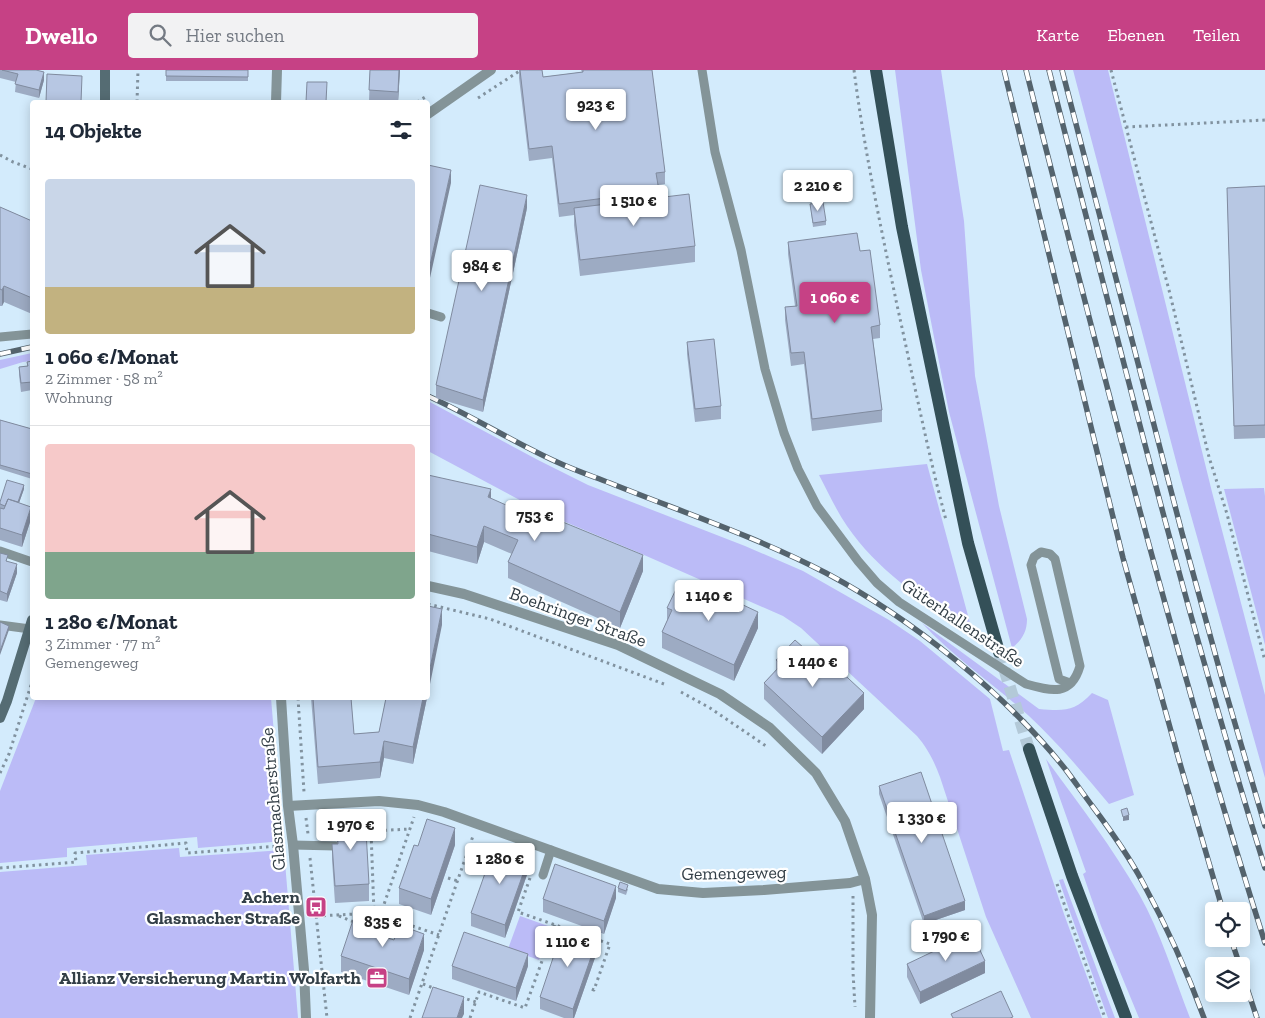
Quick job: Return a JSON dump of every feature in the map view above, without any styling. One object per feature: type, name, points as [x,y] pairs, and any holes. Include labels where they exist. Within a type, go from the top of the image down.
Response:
[{"type":"main road","points":[[876,70],[902,226],[968,543],[999,652]]},
{"type":"main road","points":[[1029,749],[1072,876],[1126,1018]]},
{"type":"street","points":[[105,100],[106,70]]},
{"type":"street","points":[[276,100],[277,70]]},
{"type":"street","points":[[430,113],[491,70]]},
{"type":"street","name":"Boehringer Straße","points":[[430,586],[464,594],[618,645],[720,694],[770,728],[816,773],[845,821],[865,879],[872,915],[870,1018]]},
{"type":"street","points":[[0,718],[4,699],[30,627]]},
{"type":"street","name":"Glasmacherstraße","points":[[281,700],[288,806],[294,845],[304,970],[306,1018]]},
{"type":"street","name":"Gemengeweg","points":[[288,806],[379,800],[418,805],[444,812],[658,889],[703,893],[850,883],[865,879]]},
{"type":"lane","name":"Güterhallenstraße","points":[[702,70],[715,152],[741,250],[765,369],[784,433],[798,469],[817,506],[858,561],[877,583],[899,602],[1026,684],[1050,691],[1066,687],[1076,678],[1080,666],[1058,569],[1055,559],[1050,554],[1041,552],[1034,557],[1031,565],[1059,679],[1070,683]]},
{"type":"lane","points":[[430,314],[441,317]]},
{"type":"lane","points":[[0,337],[30,334]]},
{"type":"lane","points":[[0,551],[30,561]]},
{"type":"lane","points":[[0,625],[30,624]]},
{"type":"lane","points":[[294,845],[335,846]]},
{"type":"lane","points":[[543,874],[551,850]]},
{"type":"path","points":[[137,100],[138,70]]},
{"type":"path","points":[[854,70],[866,147],[889,265],[931,467],[947,522]]},
{"type":"path","points":[[1111,70],[1170,294],[1209,457],[1227,514],[1265,661]]},
{"type":"path","points":[[1126,127],[1265,120]]},
{"type":"path","points":[[0,155],[30,168]]},
{"type":"path","points":[[430,604],[490,619],[667,685]]},
{"type":"path","points":[[0,773],[30,688]]},
{"type":"path","points":[[676,690],[710,708],[768,747]]},
{"type":"path","points":[[380,916],[412,823]]},
{"type":"path","points":[[410,1018],[477,824]]},
{"type":"path","points":[[369,927],[374,913],[372,831],[410,829]]},
{"type":"path","points":[[0,868],[76,862],[75,853],[186,843],[187,853],[294,845]]},
{"type":"path","points":[[531,875],[518,912],[610,944],[594,990],[588,988]]},
{"type":"path","points":[[448,878],[458,881]]},
{"type":"path","points":[[850,883],[853,895],[852,972],[855,1009]]},
{"type":"path","points":[[317,916],[374,913],[439,935]]},
{"type":"path","points":[[336,915],[399,938],[404,924]]},
{"type":"path","points":[[470,1018],[479,992],[525,1008],[554,925]]},
{"type":"path","points":[[394,943],[396,937]]},
{"type":"path","points":[[423,984],[440,990]]},
{"type":"path","points":[[458,996],[476,1002]]},
{"type":"shaded area","points":[[895,70],[941,70],[964,221],[975,376],[999,506],[1027,619],[1023,635],[1012,648],[949,412],[921,270]]},
{"type":"shaded area","points":[[1073,70],[1108,70],[1212,492],[1265,695],[1265,778],[1181,480]]},
{"type":"shaded area","points":[[30,353],[30,361],[0,369],[0,360]]},
{"type":"shaded area","points":[[430,402],[588,485],[745,546],[803,571],[889,620],[920,641],[990,699],[1003,751],[1009,750],[1064,914],[1102,1018],[1031,1018],[986,917],[940,777],[928,750],[917,736],[801,628],[783,616],[546,514],[430,452]]},
{"type":"shaded area","points":[[927,464],[970,623],[964,628],[900,582],[872,556],[843,520],[819,475]]},
{"type":"shaded area","points":[[1264,488],[1265,496],[1265,645],[1224,489]]},
{"type":"shaded area","points":[[922,623],[1039,709],[1068,709],[1080,704],[1092,693],[1108,700],[1134,795],[1109,804],[1040,726],[947,648]]},
{"type":"shaded area","points":[[35,700],[271,700],[283,841],[198,848],[197,837],[67,848],[67,857],[0,863],[0,791]]},
{"type":"shaded area","points":[[1046,759],[1106,842],[1139,894],[1161,940],[1190,1018],[1139,1018],[1101,926],[1083,874],[1086,872]]},
{"type":"shaded area","points":[[179,848],[180,857],[284,850],[298,1018],[0,1018],[0,872],[87,865],[86,855]]},
{"type":"shaded area","points":[[1063,879],[1115,1018],[1108,1018],[1059,880]]},
{"type":"shaded area","points":[[520,916],[551,927],[539,960],[508,949]]},
{"type":"building","points":[[2,70],[36,70],[44,72],[39,90],[15,84],[18,74]]},
{"type":"building","points":[[166,70],[248,70],[248,77],[166,76]]},
{"type":"building","points":[[370,70],[399,70],[398,92],[369,90]]},
{"type":"building","points":[[520,70],[542,70],[543,77],[583,72],[583,70],[652,70],[665,172],[656,173],[659,191],[559,204],[552,146],[529,149]]},
{"type":"building","points":[[47,74],[82,76],[81,100],[46,100]]},
{"type":"building","points":[[307,82],[327,82],[326,100],[306,100]]},
{"type":"building","points":[[430,165],[451,170],[430,265]]},
{"type":"building","points":[[480,185],[527,195],[483,400],[436,385]]},
{"type":"building","points":[[1265,186],[1265,425],[1234,426],[1227,188]]},
{"type":"building","points":[[689,194],[695,246],[580,260],[574,208]]},
{"type":"building","points":[[823,202],[826,221],[813,223],[810,204]]},
{"type":"building","points":[[0,207],[30,220],[30,297],[4,286],[2,290],[0,289]]},
{"type":"building","points":[[857,233],[860,251],[870,250],[880,325],[871,327],[882,410],[812,419],[804,352],[791,353],[785,307],[797,306],[788,242]]},
{"type":"building","points":[[714,339],[721,406],[695,409],[687,342]]},
{"type":"building","points":[[30,361],[30,382],[21,383],[19,367],[28,366],[27,362]]},
{"type":"building","points":[[0,420],[30,428],[30,473],[0,465]]},
{"type":"building","points":[[430,475],[491,489],[488,497],[533,517],[536,511],[643,555],[620,612],[508,562],[518,540],[484,526],[477,547],[430,535]]},
{"type":"building","points":[[7,480],[24,485],[18,502],[8,499],[5,506],[0,504],[0,502]]},
{"type":"building","points":[[8,499],[30,507],[22,535],[0,528],[0,508],[4,509]]},
{"type":"building","points":[[0,553],[8,555],[6,561],[17,564],[7,594],[0,591]]},
{"type":"building","points":[[679,583],[702,594],[705,587],[758,612],[734,665],[662,632],[672,610],[667,608]]},
{"type":"building","points":[[430,606],[442,609],[430,668]]},
{"type":"building","points":[[0,622],[9,626],[0,651]]},
{"type":"building","points":[[795,640],[814,657],[819,651],[864,693],[822,737],[764,683],[781,665],[776,660]]},
{"type":"building","points":[[313,700],[351,700],[354,734],[379,732],[386,700],[423,700],[413,747],[384,741],[380,762],[318,767]]},
{"type":"building","points":[[921,772],[965,901],[924,916],[879,786]]},
{"type":"building","points":[[1127,808],[1129,815],[1123,817],[1121,810]]},
{"type":"building","points":[[365,813],[369,884],[335,886],[332,844],[338,844],[336,815]]},
{"type":"building","points":[[427,819],[455,828],[431,899],[399,888],[414,845],[418,846]]},
{"type":"building","points":[[495,845],[529,857],[505,925],[471,913]]},
{"type":"building","points":[[555,864],[616,886],[604,921],[543,899]]},
{"type":"building","points":[[620,882],[628,885],[626,891],[618,888]]},
{"type":"building","points":[[353,920],[386,931],[385,937],[394,940],[399,925],[424,934],[409,979],[341,956]]},
{"type":"building","points":[[563,928],[597,940],[573,1009],[540,997]]},
{"type":"building","points":[[464,932],[528,954],[516,988],[452,966]]},
{"type":"building","points":[[972,933],[985,961],[920,992],[907,964]]},
{"type":"building","points":[[433,987],[464,997],[457,1018],[422,1018]]},
{"type":"building","points":[[1001,991],[1013,1017],[953,1018],[951,1014]]},
{"type":"tunnel","points":[[999,652],[1029,749]]},
{"type":"railway","points":[[1004,70],[1123,558],[1220,902]]},
{"type":"railway","points":[[1026,70],[1139,508],[1200,726],[1265,943]]},
{"type":"railway","points":[[1049,70],[1206,670],[1265,868]]},
{"type":"railway","points":[[1062,70],[1182,533],[1265,826]]},
{"type":"railway","points":[[0,354],[30,347]]},
{"type":"railway","points":[[430,397],[563,465],[746,536],[800,560],[859,592],[924,635],[986,686],[1042,741],[1113,834],[1137,871],[1159,914],[1204,1018]]},
{"type":"railway","points":[[1234,947],[1237,957]]},
{"type":"railway","points":[[1250,997],[1257,1018]]},
{"type":"place","name":"Achern Glasmacher Straße","points":[[316,907]]},
{"type":"place","name":"Allianz Versicherung Martin Wolfarth","points":[[377,978]]}]
